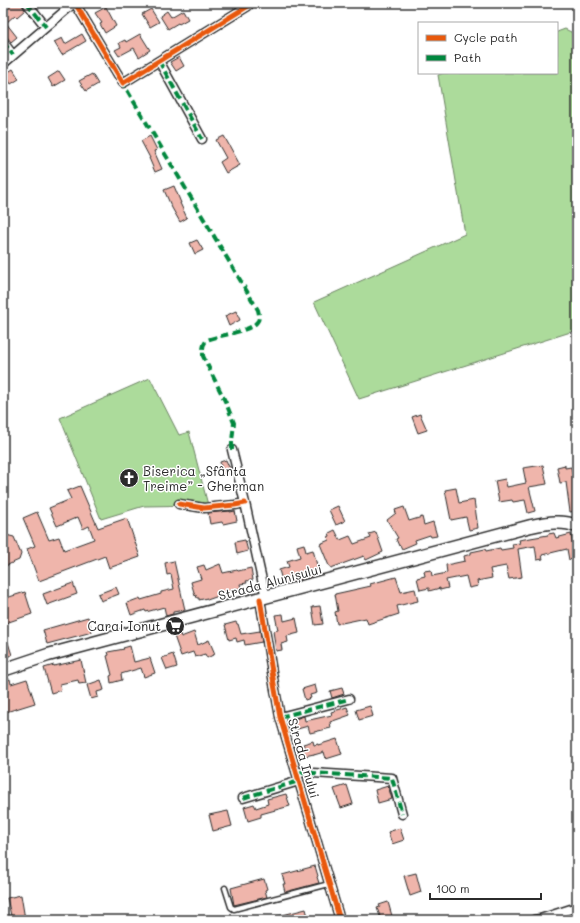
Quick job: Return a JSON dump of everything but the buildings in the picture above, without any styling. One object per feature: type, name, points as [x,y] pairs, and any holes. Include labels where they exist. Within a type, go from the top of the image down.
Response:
[{"type":"main road","name":"Strada Alunișului","points":[[3,670],[48,656],[531,526],[544,523],[565,522],[577,526]]},
{"type":"street","points":[[27,3],[46,27]]},
{"type":"street","points":[[3,64],[74,3],[123,82],[248,6]]},
{"type":"street","points":[[3,42],[13,55]]},
{"type":"street","points":[[159,61],[202,139]]},
{"type":"street","name":"Strada Inului","points":[[232,450],[246,503],[263,598],[274,684],[280,717],[340,920]]},
{"type":"street","points":[[179,504],[204,508],[246,503]]},
{"type":"street","points":[[280,717],[349,699]]},
{"type":"street","points":[[297,772],[392,778],[402,814]]},
{"type":"street","points":[[243,798],[299,781]]},
{"type":"street","points":[[538,920],[577,907]]},
{"type":"lane","points":[[225,888],[231,907],[234,909],[329,884]]},
{"type":"green space","points":[[565,29],[577,35],[577,330],[359,399],[314,302],[465,234],[438,75],[558,74],[558,32]]},
{"type":"green space","points":[[150,378],[179,435],[189,432],[208,505],[144,506],[101,519],[60,418]]},
{"type":"marked path","points":[[27,3],[46,27]]},
{"type":"marked path","points":[[3,42],[13,55]]},
{"type":"marked path","points":[[159,61],[202,139]]},
{"type":"marked path","points":[[121,80],[258,310],[259,319],[253,325],[241,331],[207,340],[203,347],[203,356],[234,423],[232,450]]},
{"type":"marked path","points":[[280,717],[349,699]]},
{"type":"marked path","points":[[297,772],[392,778],[402,814]]},
{"type":"marked path","points":[[243,798],[299,781]]},
{"type":"cycle path","points":[[75,3],[123,83],[248,6]]},
{"type":"cycle path","points":[[179,504],[204,508],[245,503]]},
{"type":"cycle path","points":[[260,599],[280,717],[340,920]]},
{"type":"place","name":"Biserica „Sfânta Treime” - Gherman","points":[[129,478]]},
{"type":"place","name":"Carai Ionut","points":[[175,626]]}]
